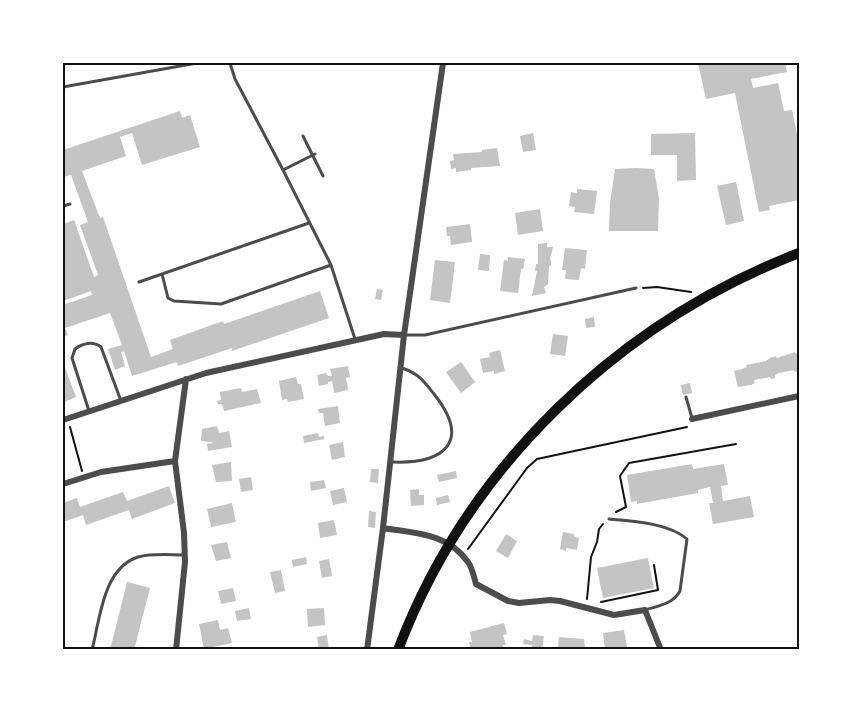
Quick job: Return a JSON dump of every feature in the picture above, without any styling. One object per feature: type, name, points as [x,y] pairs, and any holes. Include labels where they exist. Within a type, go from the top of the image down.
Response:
[{"type":"main road","points":[[398,650],[419,602],[451,544],[487,489],[556,409],[636,341],[688,306],[799,253]]},
{"type":"street","points":[[367,650],[404,335],[443,63]]},
{"type":"street","points":[[65,419],[186,379],[356,339],[384,334],[404,335]]},
{"type":"street","points":[[177,650],[185,555],[175,461],[186,379]]},
{"type":"street","points":[[692,422],[799,396]]},
{"type":"street","points":[[63,484],[101,472],[175,461]]},
{"type":"street","points":[[383,528],[427,535],[451,544],[469,563],[476,584],[508,601],[519,603],[549,600],[586,606],[614,615],[645,610],[662,650]]},
{"type":"lane","points":[[63,87],[197,63]]},
{"type":"lane","points":[[230,63],[235,79],[331,265],[356,339]]},
{"type":"lane","points":[[303,136],[323,176]]},
{"type":"lane","points":[[283,170],[314,155]]},
{"type":"lane","points":[[63,206],[70,204]]},
{"type":"lane","points":[[139,282],[309,223]]},
{"type":"lane","points":[[162,274],[168,298],[174,301],[217,304],[331,265]]},
{"type":"lane","points":[[404,335],[425,336],[636,288]]},
{"type":"lane","points":[[89,411],[72,358],[75,349],[85,344],[102,347],[121,401]]},
{"type":"lane","points":[[390,462],[411,463],[435,457],[447,446],[451,437],[452,426],[445,408],[419,375],[401,368]]},
{"type":"lane","points":[[686,397],[692,422]]},
{"type":"lane","points":[[609,519],[650,523],[687,539],[680,591],[677,597],[671,602],[645,610]]},
{"type":"lane","points":[[92,650],[109,582],[122,565],[139,557],[185,555]]},
{"type":"path","points":[[636,288],[657,287],[691,292]]},
{"type":"path","points":[[65,419],[84,477]]},
{"type":"path","points":[[462,555],[533,462],[692,422]]},
{"type":"path","points":[[654,566],[658,590],[586,606],[591,557],[599,530],[609,519],[626,507],[620,476],[629,463],[736,444]]},
{"type":"building","points":[[698,63],[785,63],[787,72],[751,79],[753,88],[778,83],[784,111],[792,110],[799,144],[799,200],[769,206],[770,210],[759,212],[735,93],[706,99]]},
{"type":"building","points":[[180,111],[182,118],[190,115],[200,147],[142,165],[132,133],[120,137],[126,156],[82,171],[100,218],[103,217],[151,357],[173,349],[170,340],[320,291],[329,318],[232,351],[232,348],[178,366],[177,362],[132,376],[124,351],[121,352],[125,366],[115,370],[108,349],[122,345],[110,313],[65,328],[68,335],[63,337],[63,305],[92,295],[91,291],[63,301],[63,224],[74,220],[94,277],[98,275],[80,225],[88,222],[71,175],[63,177],[63,150]]},
{"type":"building","points":[[533,133],[536,150],[523,152],[520,136]]},
{"type":"building","points":[[695,133],[696,180],[677,181],[677,155],[651,155],[651,134]]},
{"type":"building","points":[[497,148],[500,166],[471,168],[471,170],[456,172],[456,168],[451,169],[450,161],[454,160],[453,154],[482,152],[482,150]]},
{"type":"building","points":[[615,169],[654,169],[659,199],[658,231],[609,231]]},
{"type":"building","points":[[736,182],[744,221],[726,225],[717,186]]},
{"type":"building","points":[[577,189],[597,191],[594,214],[574,212],[575,207],[569,206],[571,192],[577,193]]},
{"type":"building","points":[[540,209],[543,231],[518,235],[515,213]]},
{"type":"building","points":[[470,224],[472,242],[451,245],[446,227]]},
{"type":"building","points":[[547,243],[547,247],[553,247],[548,284],[544,287],[546,293],[532,296],[537,271],[535,271],[536,264],[538,264],[538,244]]},
{"type":"building","points":[[565,248],[587,250],[585,269],[581,268],[579,280],[565,279],[566,270],[562,270]]},
{"type":"building","points":[[480,254],[490,255],[489,271],[478,270]]},
{"type":"building","points":[[508,257],[525,259],[523,269],[521,269],[518,293],[500,291],[504,260],[508,261]]},
{"type":"building","points":[[435,260],[455,262],[450,303],[430,300]]},
{"type":"building","points":[[377,289],[383,290],[381,300],[375,299]]},
{"type":"building","points":[[594,317],[595,327],[586,328],[585,319]]},
{"type":"building","points":[[553,334],[568,336],[565,356],[550,354]]},
{"type":"building","points":[[500,350],[505,371],[494,374],[494,371],[483,373],[480,359],[490,357],[489,353]]},
{"type":"building","points":[[795,352],[799,353],[799,371],[779,373],[775,375],[775,378],[754,380],[755,383],[751,385],[738,387],[734,371],[747,367],[746,365]]},
{"type":"building","points":[[63,362],[76,397],[64,402],[63,400]]},
{"type":"building","points":[[461,362],[475,382],[461,393],[446,372]]},
{"type":"building","points":[[348,366],[350,377],[346,378],[348,390],[334,393],[332,381],[319,386],[317,375],[326,373],[332,376],[330,369]]},
{"type":"building","points":[[296,377],[298,384],[301,384],[304,399],[288,402],[287,399],[282,400],[279,381]]},
{"type":"building","points":[[690,383],[692,393],[683,395],[681,385]]},
{"type":"building","points":[[241,388],[242,392],[257,389],[261,403],[224,411],[222,404],[218,404],[217,401],[221,400],[220,392]]},
{"type":"building","points":[[338,406],[340,423],[325,426],[323,413],[319,413],[318,409]]},
{"type":"building","points":[[217,426],[219,433],[229,431],[232,447],[208,451],[207,444],[213,443],[201,441],[202,429]]},
{"type":"building","points":[[318,433],[319,437],[324,436],[324,439],[304,443],[303,436]]},
{"type":"building","points":[[343,442],[345,457],[332,460],[329,445]]},
{"type":"building","points":[[231,462],[232,481],[216,482],[212,465]]},
{"type":"building","points":[[692,464],[693,469],[724,464],[728,485],[721,486],[723,501],[750,496],[754,517],[713,524],[709,503],[713,503],[710,487],[698,490],[698,493],[637,504],[637,501],[631,502],[627,475]]},
{"type":"building","points":[[371,469],[379,469],[378,483],[370,482]]},
{"type":"building","points":[[456,471],[457,478],[439,482],[437,475]]},
{"type":"building","points":[[251,477],[253,490],[241,492],[239,479]]},
{"type":"building","points":[[324,480],[326,488],[311,491],[310,482]]},
{"type":"building","points":[[169,486],[175,503],[132,519],[129,510],[86,525],[83,515],[63,522],[63,503],[77,498],[80,507],[123,492],[127,501]]},
{"type":"building","points":[[344,488],[347,502],[333,505],[330,491]]},
{"type":"building","points":[[419,489],[419,495],[424,495],[424,505],[411,506],[410,490]]},
{"type":"building","points":[[448,495],[450,502],[437,505],[436,498]]},
{"type":"building","points":[[232,503],[236,522],[211,527],[207,509]]},
{"type":"building","points":[[369,511],[376,512],[375,528],[368,527]]},
{"type":"building","points":[[334,520],[337,535],[320,538],[318,523]]},
{"type":"building","points":[[563,532],[574,534],[574,537],[579,538],[577,550],[560,549]]},
{"type":"building","points":[[506,534],[517,541],[508,558],[496,551]]},
{"type":"building","points":[[227,542],[231,558],[216,561],[211,545]]},
{"type":"building","points":[[306,557],[307,564],[293,567],[292,560]]},
{"type":"building","points":[[648,558],[654,588],[603,598],[597,568]]},
{"type":"building","points":[[329,559],[332,576],[322,578],[319,561]]},
{"type":"building","points":[[281,570],[285,591],[275,593],[270,572]]},
{"type":"building","points":[[127,582],[150,588],[134,650],[110,650]]},
{"type":"building","points":[[233,588],[236,601],[221,604],[218,591]]},
{"type":"building","points":[[249,608],[251,619],[237,621],[235,611]]},
{"type":"building","points":[[324,608],[325,625],[308,627],[307,609]]},
{"type":"building","points":[[218,620],[220,630],[228,628],[232,643],[204,649],[199,624]]},
{"type":"building","points":[[504,623],[507,634],[503,635],[506,645],[503,645],[504,650],[471,650],[470,632]]},
{"type":"building","points":[[624,630],[627,647],[605,650],[603,633]]},
{"type":"building","points":[[327,635],[329,650],[319,650],[317,637]]},
{"type":"building","points":[[533,635],[544,636],[542,650],[531,650],[532,645],[523,644],[524,639],[532,641]]},
{"type":"building","points":[[559,637],[584,639],[585,649],[554,650],[558,647]]}]
